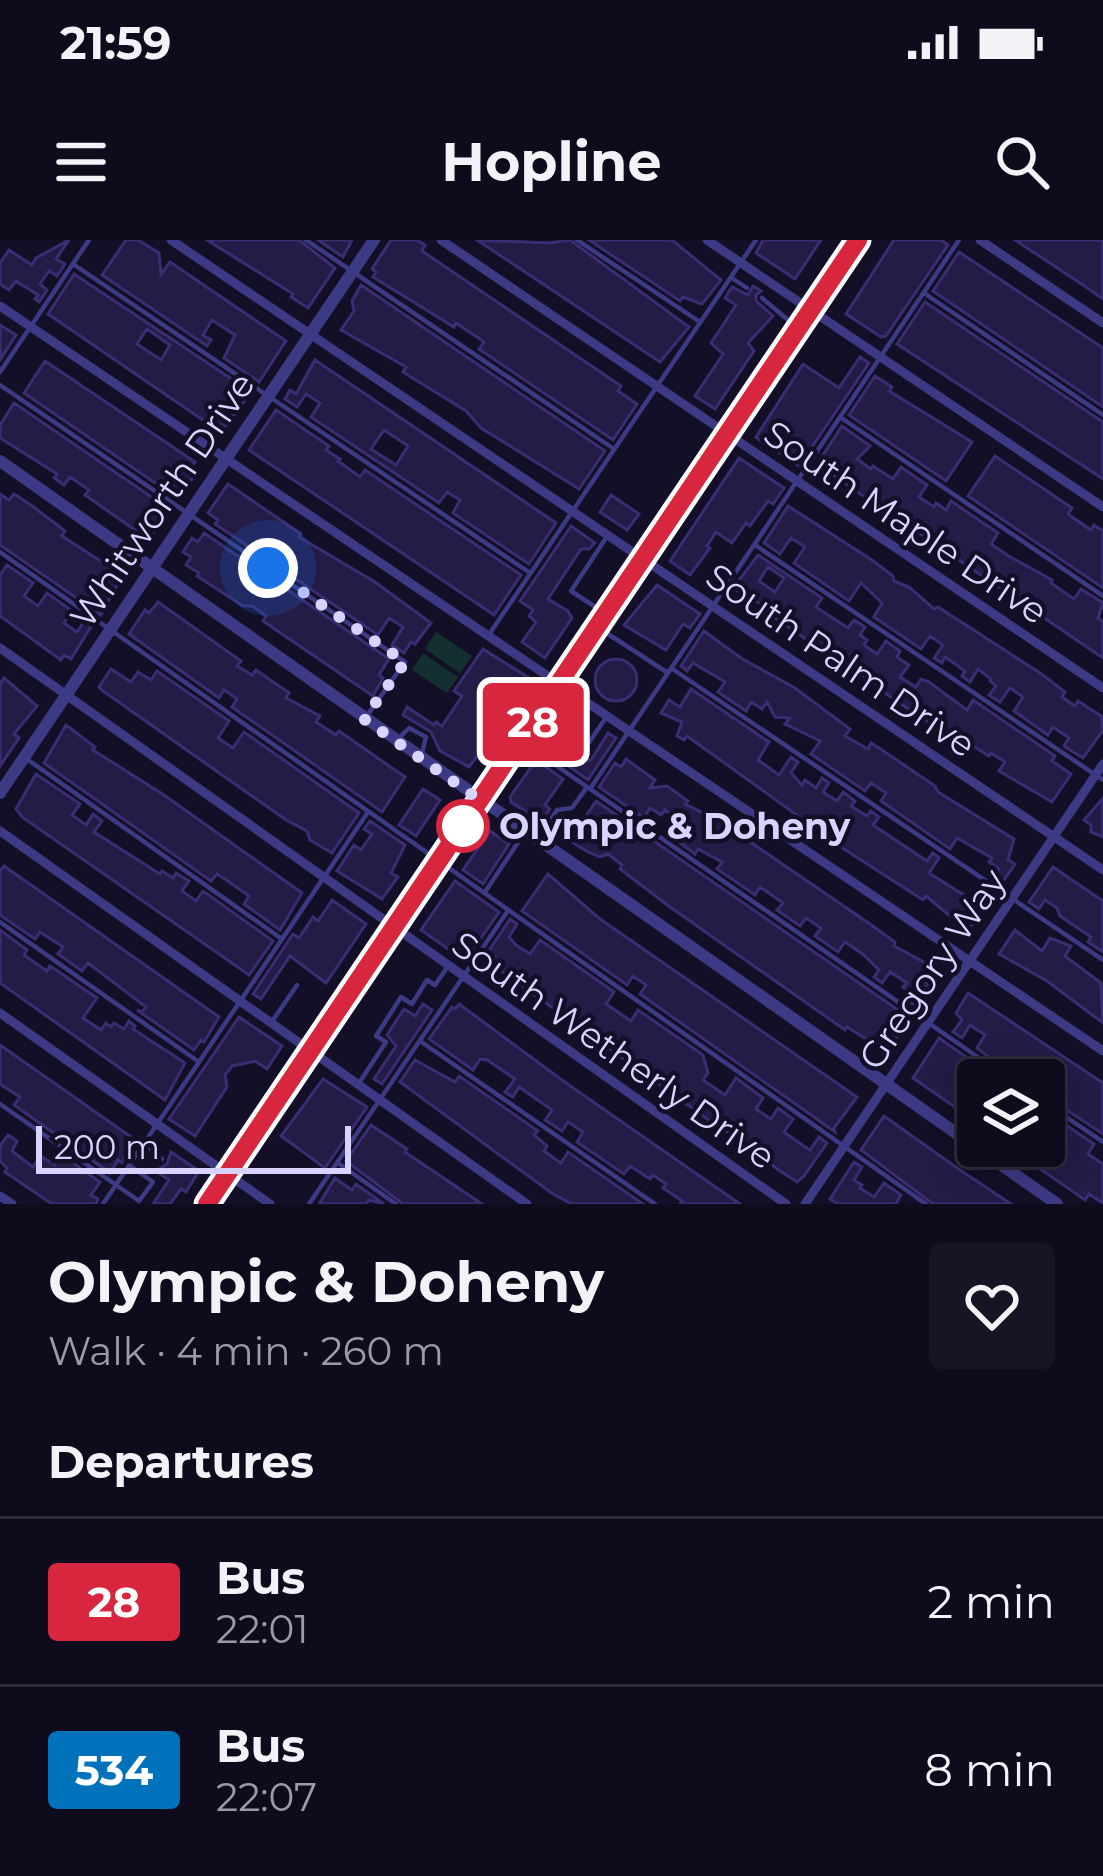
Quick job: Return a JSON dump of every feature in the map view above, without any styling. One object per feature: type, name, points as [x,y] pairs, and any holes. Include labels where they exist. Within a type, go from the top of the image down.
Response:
[{"type":"main road","points":[[207,1204],[858,240]]},
{"type":"street","name":"South Palm Drive","points":[[171,240],[1103,870]]},
{"type":"street","name":"Whitworth Drive","points":[[0,793],[374,240]]},
{"type":"street","name":"South Maple Drive","points":[[441,240],[1103,688]]},
{"type":"street","points":[[707,240],[1103,506]]},
{"type":"street","points":[[980,240],[1103,323]]},
{"type":"street","points":[[0,306],[1103,1051]]},
{"type":"street","points":[[0,461],[1057,1204]]},
{"type":"street","name":"South Wetherly Drive","points":[[0,648],[786,1204]]},
{"type":"street","name":"Gregory Way","points":[[806,1204],[1054,837],[1099,778],[1103,764]]},
{"type":"street","points":[[0,831],[527,1204]]},
{"type":"street","points":[[0,1013],[270,1204]]},
{"type":"street","points":[[0,1196],[12,1204]]},
{"type":"lane","points":[[0,372],[89,240]]},
{"type":"lane","points":[[306,240],[614,449]]},
{"type":"lane","points":[[577,240],[700,322]]},
{"type":"lane","points":[[488,635],[756,240]]},
{"type":"lane","points":[[483,894],[531,836],[557,810],[572,808],[588,788],[959,240]]},
{"type":"lane","points":[[74,263],[530,573]]},
{"type":"lane","points":[[730,278],[747,288]]},
{"type":"lane","points":[[774,306],[784,291]]},
{"type":"lane","points":[[923,293],[1103,415]]},
{"type":"lane","points":[[762,298],[799,328]]},
{"type":"lane","points":[[0,385],[405,662],[364,719]]},
{"type":"lane","points":[[840,417],[1103,596]]},
{"type":"lane","points":[[608,535],[571,591],[601,620],[1103,960]]},
{"type":"lane","points":[[754,545],[1099,778]]},
{"type":"lane","points":[[0,552],[926,1204]]},
{"type":"lane","points":[[540,711],[588,743],[607,716]]},
{"type":"lane","points":[[520,740],[980,1059]]},
{"type":"lane","points":[[25,757],[282,939]]},
{"type":"lane","points":[[103,1204],[368,812]]},
{"type":"lane","points":[[310,1204],[507,912]]},
{"type":"lane","points":[[0,922],[199,1062]]},
{"type":"lane","points":[[358,1085],[386,1042],[376,1036],[401,997],[412,1004],[427,980],[435,985],[448,966]]},
{"type":"lane","points":[[272,1023],[297,985]]},
{"type":"lane","points":[[420,1041],[655,1204]]},
{"type":"lane","points":[[0,1104],[139,1201],[153,1182],[129,1165]]},
{"type":"lane","points":[[1065,1116],[1103,1142]]},
{"type":"lane","points":[[142,1145],[162,1159]]},
{"type":"lane","points":[[338,1163],[396,1204]]},
{"type":"green space","points":[[436,632],[472,656],[460,673],[425,649]]},
{"type":"green space","points":[[423,653],[458,677],[447,693],[412,670]]},
{"type":"building","points":[[69,240],[56,259],[65,264],[57,276],[49,271],[40,284],[47,290],[39,302],[38,295],[16,281],[9,290],[0,284],[0,263],[9,250],[32,265]]},
{"type":"building","points":[[126,240],[138,240],[159,253],[161,274],[170,262],[286,341],[259,382],[224,358],[235,335],[212,320],[203,335],[211,340],[207,346],[102,275]]},
{"type":"building","points":[[207,240],[299,240],[335,268],[308,308]]},
{"type":"building","points":[[318,240],[352,240],[343,257]]},
{"type":"building","points":[[391,240],[417,240],[425,245],[422,251],[621,386],[618,391],[637,404],[613,440],[479,349],[484,342],[373,277],[372,269]]},
{"type":"building","points":[[477,240],[570,240],[689,327],[660,362]]},
{"type":"building","points":[[589,240],[672,240],[721,280],[702,304],[683,297],[680,301]]},
{"type":"building","points":[[763,240],[821,240],[795,279],[756,253]]},
{"type":"building","points":[[894,240],[941,240],[948,245],[881,337],[846,314]]},
{"type":"building","points":[[1015,240],[1103,240],[1103,299],[1083,285]]},
{"type":"building","points":[[959,252],[1103,348],[1103,407],[933,291]]},
{"type":"building","points":[[74,274],[251,392],[226,426],[213,427],[48,314]],"holes":[[[147,329],[170,345],[161,360],[137,344]]]},
{"type":"building","points":[[361,285],[605,451],[579,489],[481,428],[466,411],[403,372],[406,367],[341,330],[354,311],[352,301]]},
{"type":"building","points":[[753,286],[761,291],[756,301],[773,316],[748,343],[754,351],[715,409],[695,396],[723,354],[711,343],[736,305],[725,298],[732,287],[748,295]]},
{"type":"building","points":[[925,302],[1103,422],[1103,479],[897,344]]},
{"type":"building","points":[[0,325],[16,335],[0,360]]},
{"type":"building","points":[[860,357],[869,363],[799,466],[756,437],[803,364],[839,388]]},
{"type":"building","points":[[315,360],[556,523],[529,564],[453,513],[460,500],[447,492],[439,503],[311,417],[320,403],[306,394],[297,407],[285,399],[290,390],[296,394]],"holes":[[[384,430],[408,446],[396,465],[371,449]]]},
{"type":"building","points":[[45,361],[195,462],[191,468],[197,472],[186,488],[181,485],[174,496],[24,393]]},
{"type":"building","points":[[875,376],[892,387],[889,391],[972,442],[946,481],[849,415]]},
{"type":"building","points":[[14,403],[169,509],[149,540],[85,495],[89,490],[70,477],[64,485],[54,478],[57,474],[0,438],[0,425]]},
{"type":"building","points":[[276,410],[329,446],[326,450],[360,477],[365,470],[521,575],[494,615],[249,450]]},
{"type":"building","points":[[842,426],[870,446],[857,459],[871,469],[893,479],[901,467],[927,485],[919,497],[946,510],[951,501],[998,533],[991,544],[1007,555],[1052,580],[1074,599],[1081,589],[1103,603],[1098,618],[1103,622],[1103,658],[903,522],[906,519],[873,503],[825,469],[829,463],[821,458]]},
{"type":"building","points":[[995,456],[1072,508],[1068,514],[1091,530],[1094,525],[1103,531],[1103,588],[968,496]]},
{"type":"building","points":[[739,458],[784,488],[732,543],[716,532],[690,575],[670,561]]},
{"type":"building","points":[[228,484],[301,534],[299,537],[375,582],[431,623],[415,644],[411,642],[404,653],[392,645],[403,627],[389,618],[378,635],[215,524],[218,520],[208,513]]},
{"type":"building","points":[[0,494],[9,500],[14,494],[31,505],[65,531],[62,536],[122,575],[101,615],[0,545]]},
{"type":"building","points":[[611,495],[639,514],[627,530],[600,512]]},
{"type":"building","points":[[788,506],[872,560],[934,609],[938,607],[1043,675],[1075,706],[1078,701],[1101,716],[1103,730],[1083,758],[1064,746],[1069,738],[1053,727],[1048,735],[1014,711],[1023,697],[1010,688],[1000,702],[989,695],[996,686],[978,669],[970,682],[962,676],[965,671],[945,657],[942,663],[934,658],[943,645],[930,636],[921,649],[874,617],[882,603],[861,583],[849,601],[794,563],[805,547],[791,538],[780,554],[764,543]]},
{"type":"building","points":[[571,526],[595,543],[581,549],[548,599],[572,618],[545,658],[522,642],[536,622],[529,616],[533,610],[520,601]]},
{"type":"building","points":[[204,533],[389,659],[373,696],[263,621],[266,616],[252,606],[243,606],[197,576],[186,565],[191,557],[183,552],[192,538],[198,542]]},
{"type":"building","points":[[758,555],[822,598],[816,607],[848,628],[854,620],[865,627],[860,635],[867,640],[864,645],[877,654],[886,641],[900,651],[897,657],[909,665],[900,677],[916,687],[921,679],[929,682],[967,710],[973,700],[1055,756],[1052,761],[1071,774],[1052,802],[999,771],[1005,762],[962,739],[960,743],[733,588]],"holes":[[[768,567],[784,578],[775,592],[759,581]]]},
{"type":"building","points":[[7,565],[33,583],[24,596],[38,606],[47,593],[72,611],[64,623],[77,632],[85,620],[92,625],[71,659],[64,655],[61,660],[0,616],[0,575]]},
{"type":"building","points":[[657,585],[700,614],[690,628],[683,624],[666,650],[624,625]]},
{"type":"building","points":[[158,602],[241,661],[237,666],[252,675],[256,670],[289,693],[286,698],[320,716],[316,722],[336,735],[339,731],[405,777],[382,812],[232,707],[237,699],[224,690],[219,698],[129,634],[145,610],[149,613]]},
{"type":"building","points":[[704,631],[795,688],[850,729],[845,736],[868,749],[871,743],[1014,839],[1008,860],[1015,864],[1002,883],[993,878],[999,869],[989,862],[992,858],[957,838],[950,849],[881,801],[886,793],[871,783],[865,791],[811,754],[820,741],[785,724],[790,718],[775,717],[767,702],[762,709],[751,702],[746,711],[718,692],[725,682],[693,663],[687,671],[681,666]]},
{"type":"building","points":[[483,649],[534,681],[469,767],[440,751],[431,732],[403,715],[407,707],[442,726],[462,696],[454,691]]},
{"type":"building","points":[[616,659],[631,665],[637,680],[631,695],[616,701],[601,695],[595,680],[601,665]]},
{"type":"building","points":[[111,669],[131,682],[138,672],[151,680],[157,671],[229,721],[218,738],[233,748],[244,732],[359,813],[332,853],[103,691],[99,687]]},
{"type":"building","points":[[4,678],[37,706],[14,734],[19,738],[0,766],[0,684]]},
{"type":"building","points":[[691,689],[769,742],[758,760],[779,775],[791,757],[798,762],[791,773],[802,785],[805,780],[816,788],[822,778],[829,783],[823,792],[837,801],[843,792],[855,801],[851,806],[879,817],[873,825],[927,861],[933,853],[939,858],[929,873],[975,902],[984,888],[994,894],[971,926],[957,922],[926,896],[923,900],[844,849],[687,736],[684,740],[677,736],[682,722],[661,713],[669,700],[680,707]]},
{"type":"building","points":[[66,725],[93,750],[302,893],[280,930],[244,904],[249,896],[217,874],[211,881],[44,763]]},
{"type":"building","points":[[608,733],[616,738],[588,780],[543,748],[549,740],[580,761],[591,760]]},
{"type":"building","points":[[626,759],[655,780],[650,788],[667,786],[688,801],[685,804],[721,822],[870,924],[895,942],[894,946],[937,969],[927,983],[930,988],[922,988],[916,998],[921,1002],[918,1007],[904,998],[907,983],[890,972],[882,983],[874,977],[879,970],[864,955],[845,942],[838,952],[815,936],[821,928],[806,918],[800,926],[777,910],[783,903],[760,887],[755,895],[717,869],[722,862],[698,849],[695,854],[668,834],[678,819],[665,810],[661,815],[650,808],[644,818],[599,787],[615,763],[621,767]]},
{"type":"building","points":[[536,760],[563,779],[545,805],[550,809],[541,822],[510,797]]},
{"type":"building","points":[[36,774],[80,804],[72,815],[86,825],[93,814],[102,821],[94,832],[160,874],[173,878],[176,873],[189,881],[182,891],[196,901],[203,891],[273,941],[249,975],[22,817],[16,809]]},
{"type":"building","points":[[423,789],[440,800],[416,836],[399,825]]},
{"type":"building","points":[[1103,798],[1103,837],[1091,832],[1084,820]]},
{"type":"building","points":[[596,801],[911,1019],[907,1025],[885,1045],[845,1030],[670,907],[620,869],[622,865],[608,854],[600,857],[588,852],[552,830],[561,816],[578,828]]},
{"type":"building","points":[[370,821],[405,845],[391,873],[398,877],[382,899],[337,871],[354,845],[361,850],[372,834],[364,829]]},
{"type":"building","points":[[490,831],[509,844],[483,884],[463,870]]},
{"type":"building","points":[[4,866],[219,1017],[204,1042],[194,1050],[137,1010],[146,1007],[88,963],[82,971],[58,954],[63,947],[40,932],[35,939],[0,915]]},
{"type":"building","points":[[1053,867],[1103,901],[1103,952],[1088,942],[1091,937],[1060,916],[1057,908],[1045,900],[1039,909],[1029,902]]},
{"type":"building","points":[[548,874],[600,919],[857,1097],[835,1132],[640,994],[646,985],[633,976],[627,985],[522,911]]},
{"type":"building","points":[[455,881],[499,912],[465,961],[421,930]]},
{"type":"building","points":[[332,900],[366,924],[326,983],[290,956],[261,999],[253,994],[293,934],[299,938]]},
{"type":"building","points":[[510,919],[517,924],[509,937],[516,945],[530,954],[540,940],[614,992],[606,1004],[631,1021],[638,1010],[703,1055],[708,1073],[703,1080],[725,1095],[736,1078],[763,1098],[756,1109],[771,1119],[778,1108],[793,1119],[784,1132],[795,1140],[810,1150],[819,1137],[827,1143],[804,1176],[797,1182],[777,1169],[767,1161],[770,1156],[717,1126],[493,965],[495,957],[488,952]]},
{"type":"building","points":[[0,930],[27,950],[24,955],[47,971],[50,966],[97,998],[83,1018],[101,1030],[106,1023],[124,1029],[129,1021],[133,1029],[185,1063],[165,1100],[0,983]]},
{"type":"building","points":[[1015,930],[1042,951],[1050,938],[1071,946],[1065,956],[1101,983],[1103,1023],[1047,981],[999,954]]},
{"type":"building","points":[[968,993],[1103,1083],[1103,1134],[1065,1109],[1065,1059],[991,1059],[977,1048],[985,1035],[970,1025],[962,1038],[953,1032],[962,1020],[956,1013]]},
{"type":"building","points":[[423,1004],[432,1010],[382,1084],[374,1079],[396,1046],[387,1035],[404,1009],[415,1016]]},
{"type":"building","points":[[459,1004],[740,1204],[680,1204],[653,1175],[650,1179],[630,1166],[624,1174],[577,1142],[583,1132],[568,1122],[562,1131],[545,1120],[552,1110],[519,1087],[513,1097],[505,1092],[515,1079],[487,1060],[480,1059],[473,1070],[429,1039]]},
{"type":"building","points":[[239,1017],[282,1046],[267,1069],[255,1061],[232,1066],[225,1075],[227,1087],[195,1136],[169,1119]]},
{"type":"building","points":[[939,1038],[969,1059],[957,1059],[957,1108],[913,1078]]},
{"type":"building","points":[[0,1045],[134,1139],[122,1163],[118,1160],[110,1173],[14,1105],[20,1097],[0,1084]]},
{"type":"building","points":[[415,1060],[455,1082],[459,1076],[538,1131],[534,1135],[547,1146],[544,1151],[561,1163],[568,1152],[643,1204],[572,1204],[553,1194],[400,1082]]},
{"type":"building","points":[[323,1079],[367,1107],[325,1168],[281,1136]]},
{"type":"building","points":[[884,1116],[1011,1204],[933,1204],[861,1150]]},
{"type":"building","points":[[1065,1124],[1094,1144],[1088,1154],[1103,1164],[1103,1203],[1089,1194],[1085,1200],[1037,1167],[1065,1167]]},
{"type":"building","points":[[371,1125],[482,1204],[403,1204],[346,1161]]},
{"type":"building","points":[[8,1135],[17,1141],[12,1151],[33,1167],[40,1156],[55,1165],[62,1155],[100,1182],[91,1195],[98,1199],[96,1204],[52,1204],[5,1172],[0,1146]]},
{"type":"building","points":[[171,1152],[199,1171],[186,1192],[181,1189],[170,1204],[153,1204],[169,1180],[156,1171],[167,1164]]},
{"type":"building","points":[[854,1162],[862,1167],[854,1180],[860,1188],[874,1197],[884,1183],[901,1195],[896,1204],[838,1204],[830,1199]]},
{"type":"building","points":[[335,1178],[352,1190],[356,1184],[384,1204],[369,1200],[366,1204],[319,1204]]},
{"type":"bus line","name":"28","points":[[207,1204],[858,240]]},
{"type":"place","name":"Olympic & Doheny","points":[[463,826]]},
{"type":"route","points":[[268,568],[405,662],[364,719],[480,800],[463,826]]}]
